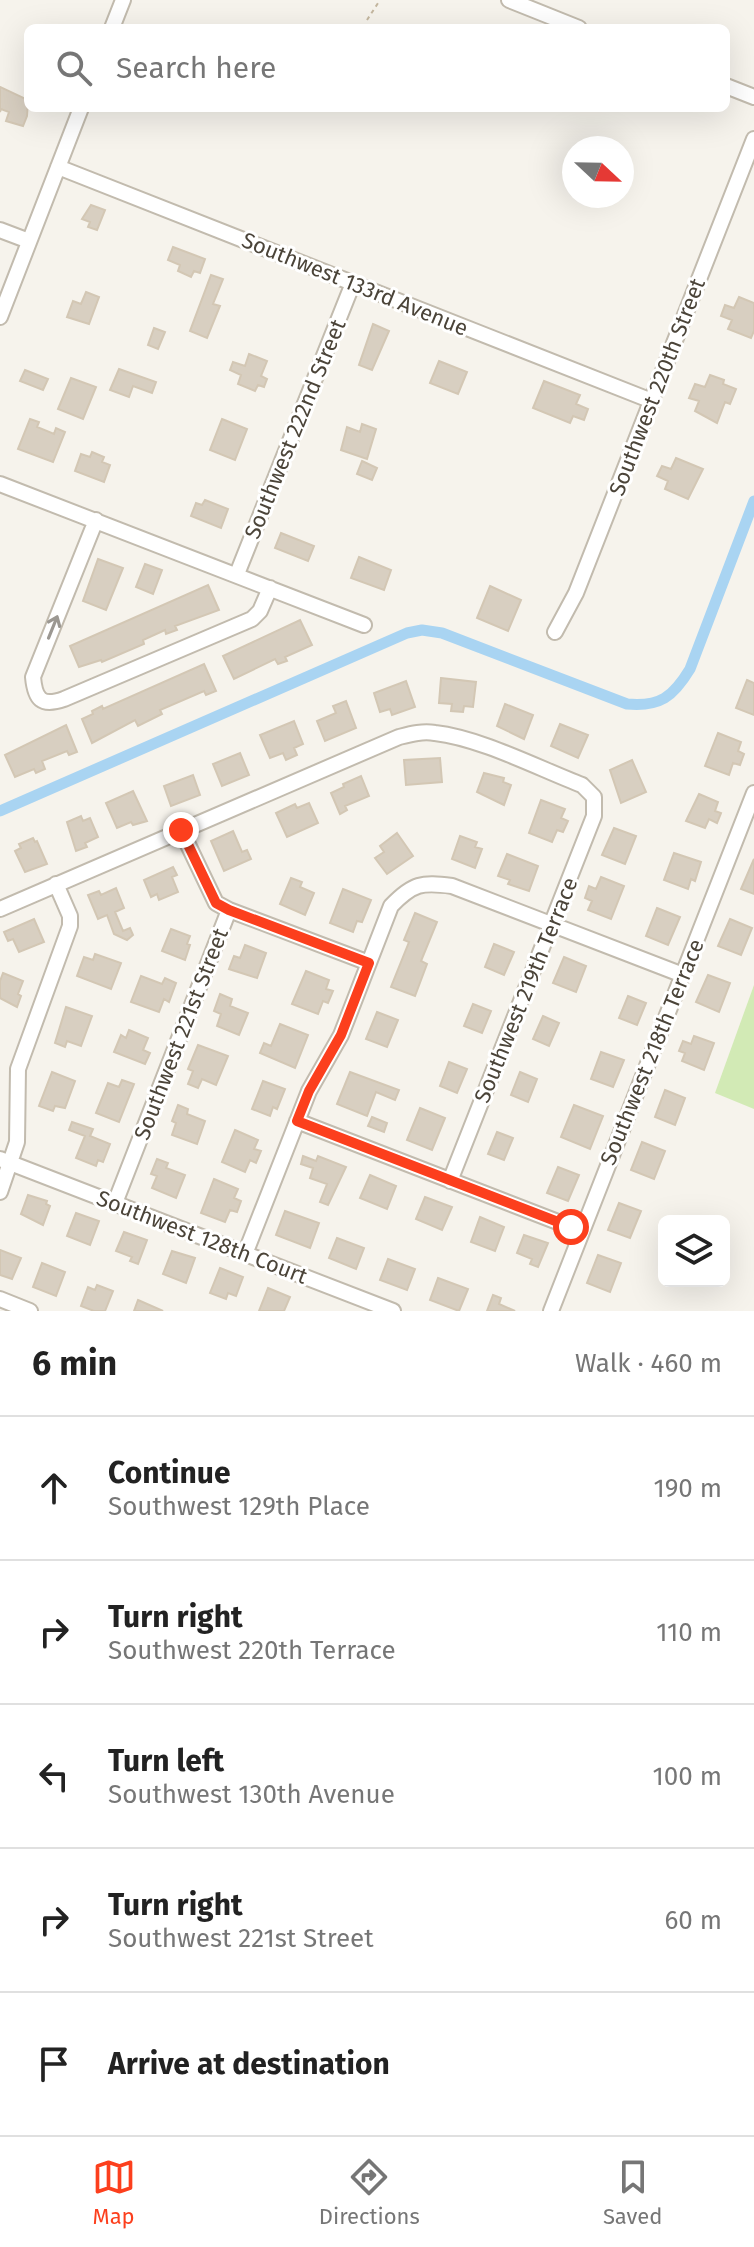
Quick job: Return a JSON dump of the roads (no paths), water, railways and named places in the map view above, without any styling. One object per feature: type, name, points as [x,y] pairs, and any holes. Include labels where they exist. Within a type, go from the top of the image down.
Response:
[{"type":"street","points":[[114,24],[123,0]]},
{"type":"street","points":[[509,0],[569,24]]},
{"type":"street","points":[[730,88],[754,97]]},
{"type":"street","points":[[0,317],[79,112]]},
{"type":"street","name":"Southwest 220th Street","points":[[555,632],[576,593],[652,401],[748,174],[754,139]]},
{"type":"street","name":"Southwest 133rd Avenue","points":[[58,167],[652,401]]},
{"type":"street","points":[[0,230],[29,241]]},
{"type":"street","name":"Southwest 222nd Street","points":[[237,574],[353,283]]},
{"type":"street","points":[[0,484],[364,625]]},
{"type":"street","points":[[96,520],[33,677],[34,691],[40,700],[52,703],[64,699],[252,619],[260,611],[270,588]]},
{"type":"street","name":"Southwest 219th Terrace","points":[[181,830],[384,743],[417,732],[473,742],[582,785],[594,797],[594,816],[450,1181]]},
{"type":"street","name":"Southwest 218th Terrace","points":[[551,1311],[754,793]]},
{"type":"street","points":[[0,909],[181,830]]},
{"type":"street","name":"Southwest 221st Street","points":[[115,1203],[229,910],[216,903],[181,830]]},
{"type":"street","points":[[0,1192],[6,1161],[18,1127],[18,1069],[70,926],[70,916],[56,884]]},
{"type":"street","points":[[245,1254],[309,1091],[341,1035],[391,906],[405,891],[419,884],[452,886],[683,975]]},
{"type":"street","points":[[229,910],[369,963]]},
{"type":"street","points":[[297,1121],[581,1231]]},
{"type":"street","name":"Southwest 128th Court","points":[[6,1161],[393,1311]]},
{"type":"street","points":[[0,1299],[30,1311]]},
{"type":"waterway","points":[[0,811],[407,633],[422,630],[442,633],[627,704],[657,702],[678,687],[690,669],[754,501]]}]
